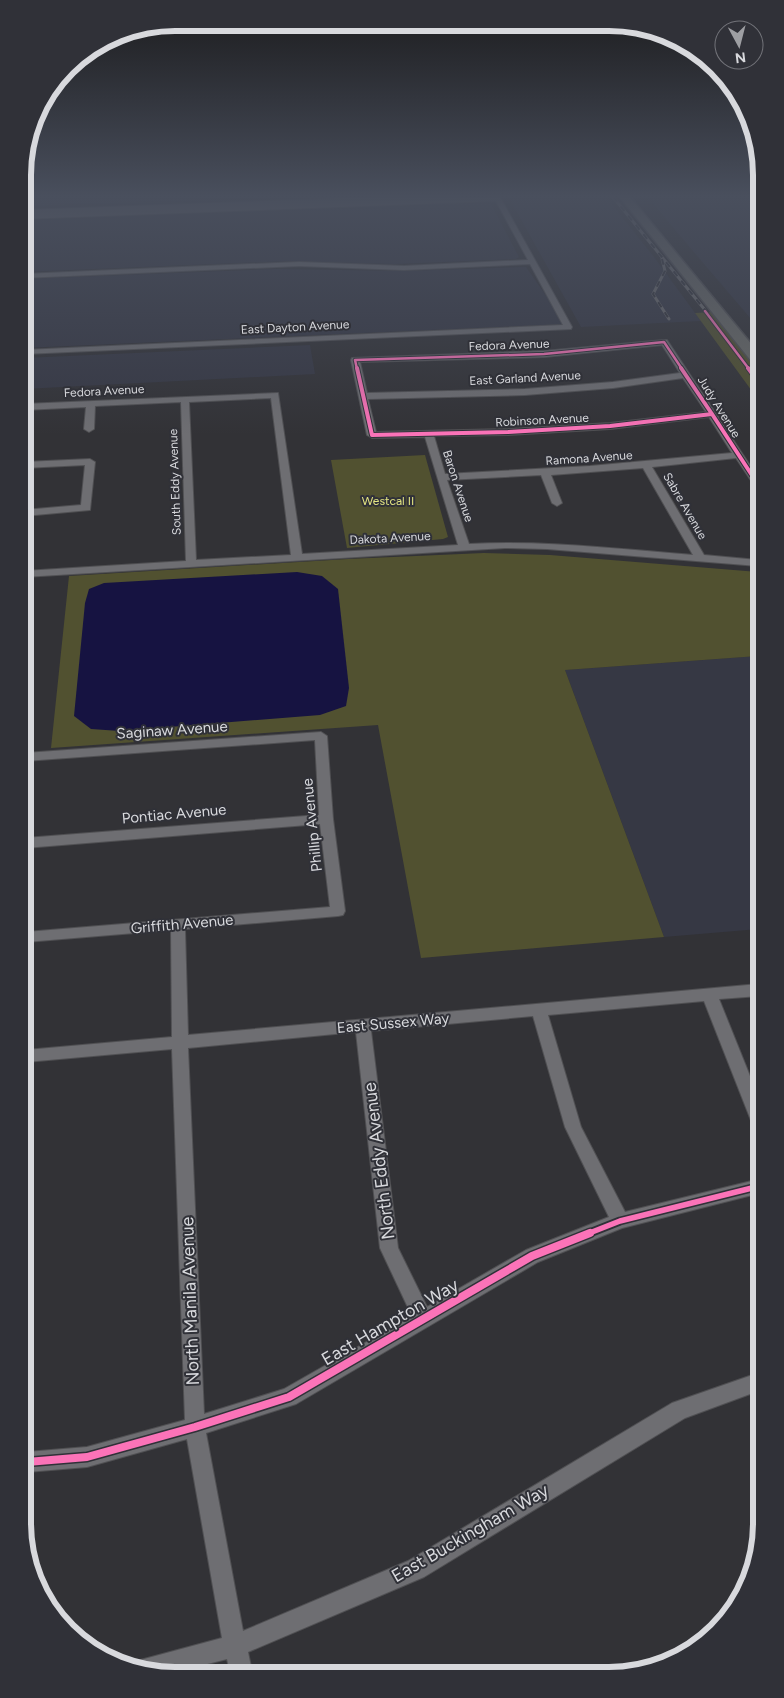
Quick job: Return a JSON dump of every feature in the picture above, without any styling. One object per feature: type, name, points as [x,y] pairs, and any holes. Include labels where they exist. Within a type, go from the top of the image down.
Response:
[{"type":"main road","points":[[690,276],[721,315],[735,321],[753,346]]},
{"type":"street","name":"East Dayton Avenue","points":[[32,352],[568,327],[540,276]]},
{"type":"street","name":"Fedora Avenue","points":[[363,396],[355,360],[544,354],[664,342]]},
{"type":"street","name":"Judy Avenue","points":[[664,342],[753,477]]},
{"type":"street","name":"East Garland Avenue","points":[[363,396],[535,391],[613,385],[687,375]]},
{"type":"street","name":"Fedora Avenue","points":[[32,407],[275,395],[297,557]]},
{"type":"street","name":"Robinson Avenue","points":[[363,396],[372,435],[508,432],[610,426],[712,414]]},
{"type":"street","name":"South Eddy Avenue","points":[[185,400],[191,563]]},
{"type":"street","points":[[88,429],[90,404]]},
{"type":"street","name":"Baron Avenue","points":[[429,434],[440,477],[464,546]]},
{"type":"street","name":"Ramona Avenue","points":[[440,477],[544,473],[647,466],[738,455]]},
{"type":"street","points":[[32,465],[90,462],[86,508],[32,512]]},
{"type":"street","name":"Sabre Avenue","points":[[647,466],[701,559]]},
{"type":"street","points":[[544,473],[558,503]]},
{"type":"street","name":"Dakota Avenue","points":[[32,573],[464,546],[547,546],[753,563]]},
{"type":"street","name":"Saginaw Avenue","points":[[32,757],[321,736]]},
{"type":"street","name":"Phillip Avenue","points":[[321,736],[326,819],[338,911]]},
{"type":"street","name":"Pontiac Avenue","points":[[32,842],[326,819]]},
{"type":"street","name":"Griffith Avenue","points":[[31,937],[338,911]]},
{"type":"street","name":"North Manila Avenue","points":[[178,925],[180,1042],[195,1427],[240,1667]]},
{"type":"street","name":"East Sussex Way","points":[[31,1056],[752,991]]},
{"type":"street","points":[[709,994],[752,1104]]},
{"type":"street","points":[[539,1010],[573,1127],[620,1221]]},
{"type":"street","name":"North Eddy Avenue","points":[[363,1026],[389,1248],[423,1319]]},
{"type":"street","name":"East Hampton Way","points":[[31,1462],[88,1457],[195,1427],[289,1397],[532,1256],[620,1221],[752,1188]]},
{"type":"street","name":"East Buckingham Way","points":[[159,1665],[235,1646],[416,1569],[679,1410],[752,1384]]},
{"type":"shaded area","points":[[93,276],[532,276],[566,324],[32,348],[32,279]]},
{"type":"shaded area","points":[[553,276],[668,276],[701,321],[581,327]]},
{"type":"shaded area","points":[[714,276],[753,276],[753,321]]},
{"type":"shaded area","points":[[310,345],[315,374],[32,389],[32,358]]},
{"type":"shaded area","points":[[297,572],[322,576],[338,589],[349,688],[346,706],[320,715],[120,731],[91,729],[74,716],[85,603],[89,589],[104,583]]},
{"type":"shaded area","points":[[753,656],[752,930],[664,937],[565,670]]},
{"type":"green space","points":[[713,312],[753,364],[753,392],[695,313]]},
{"type":"green space","name":"Westcal II","points":[[425,455],[448,537],[347,548],[331,460]]},
{"type":"green space","points":[[484,553],[550,555],[753,572],[753,656],[565,670],[664,937],[421,958],[378,725],[51,748],[69,576],[348,559]]},
{"type":"railway","points":[[662,276],[653,294],[669,319]]},
{"type":"railway","points":[[678,276],[705,310]]},
{"type":"cycle path","points":[[705,311],[753,374]]},
{"type":"cycle path","points":[[664,342],[712,414],[610,426],[508,432],[372,435],[355,360],[544,354],[664,342]]},
{"type":"cycle path","points":[[712,414],[753,477]]},
{"type":"cycle path","points":[[31,1462],[87,1457],[195,1427],[289,1397],[532,1256],[620,1221],[752,1188]]}]
